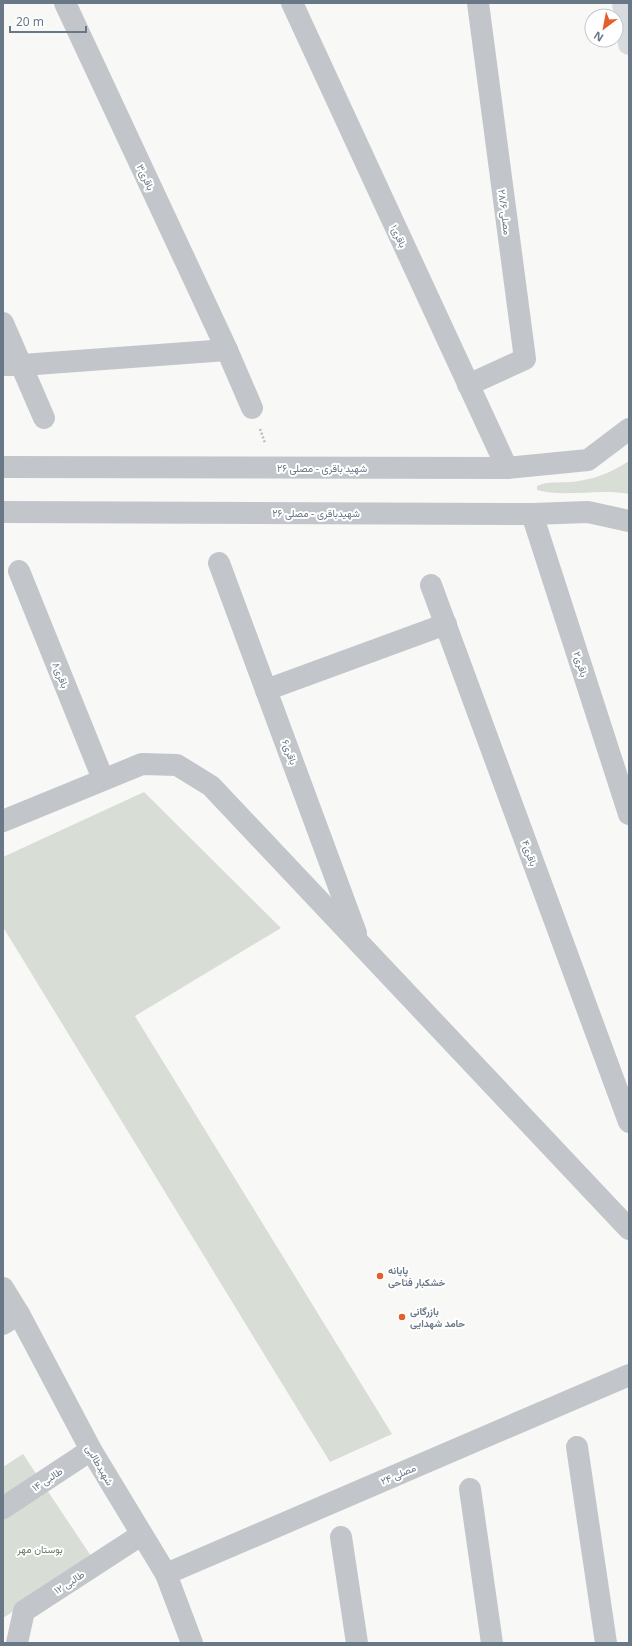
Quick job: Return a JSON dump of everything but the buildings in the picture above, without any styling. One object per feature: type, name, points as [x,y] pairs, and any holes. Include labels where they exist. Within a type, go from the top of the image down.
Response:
[{"type":"main road","points":[[622,3],[629,44]]},
{"type":"street","name":"باقری۳","points":[[66,3],[227,350],[252,408]]},
{"type":"street","name":"باقری۱","points":[[292,3],[507,468]]},
{"type":"street","name":"مصلی ۲۸/۶","points":[[468,385],[524,359],[478,3]]},
{"type":"street","points":[[3,323],[13,365],[44,418]]},
{"type":"street","points":[[13,365],[227,350]]},
{"type":"street","name":"شهید باقری - مصلی ۲۶","points":[[3,467],[507,468],[588,460],[629,429]]},
{"type":"street","name":"شهیدباقری - مصلی ۲۶","points":[[3,512],[532,514],[588,512],[629,521]]},
{"type":"street","name":"باقری۲","points":[[532,514],[629,814]]},
{"type":"street","name":"باقری۶","points":[[219,563],[360,942]]},
{"type":"street","name":"باقری۸","points":[[19,571],[103,779]]},
{"type":"street","name":"باقری۴","points":[[431,585],[629,1122]]},
{"type":"street","points":[[266,690],[446,624]]},
{"type":"street","points":[[3,821],[142,764],[177,765],[212,786],[629,1230]]},
{"type":"street","name":"شهیدطالبی","points":[[3,1288],[11,1319],[166,1574],[192,1643]]},
{"type":"street","name":"مصلی ۲۴","points":[[166,1574],[629,1375]]},
{"type":"street","points":[[578,1447],[606,1643]]},
{"type":"street","name":"طالبی ۱۴","points":[[3,1508],[91,1450]]},
{"type":"street","points":[[470,1489],[492,1643]]},
{"type":"street","name":"طالبی ۱۲","points":[[17,1643],[24,1611],[141,1535]]},
{"type":"street","points":[[342,1537],[357,1643]]},
{"type":"path","points":[[252,408],[275,468]]},
{"type":"green space","points":[[629,461],[629,494],[618,492],[559,493],[537,490],[537,486],[545,483],[571,482],[594,478]]},
{"type":"green space","points":[[144,792],[281,928],[135,1016],[392,1434],[330,1462],[3,927],[3,857]]},
{"type":"green space","name":"بوستان مهر","points":[[23,1454],[93,1559],[3,1618],[3,1467]]},
{"type":"place","name":"پایانه خشکبار فتاحی","points":[[380,1276]]},
{"type":"place","name":"بازرگانی حامد شهدایی","points":[[402,1317]]}]
